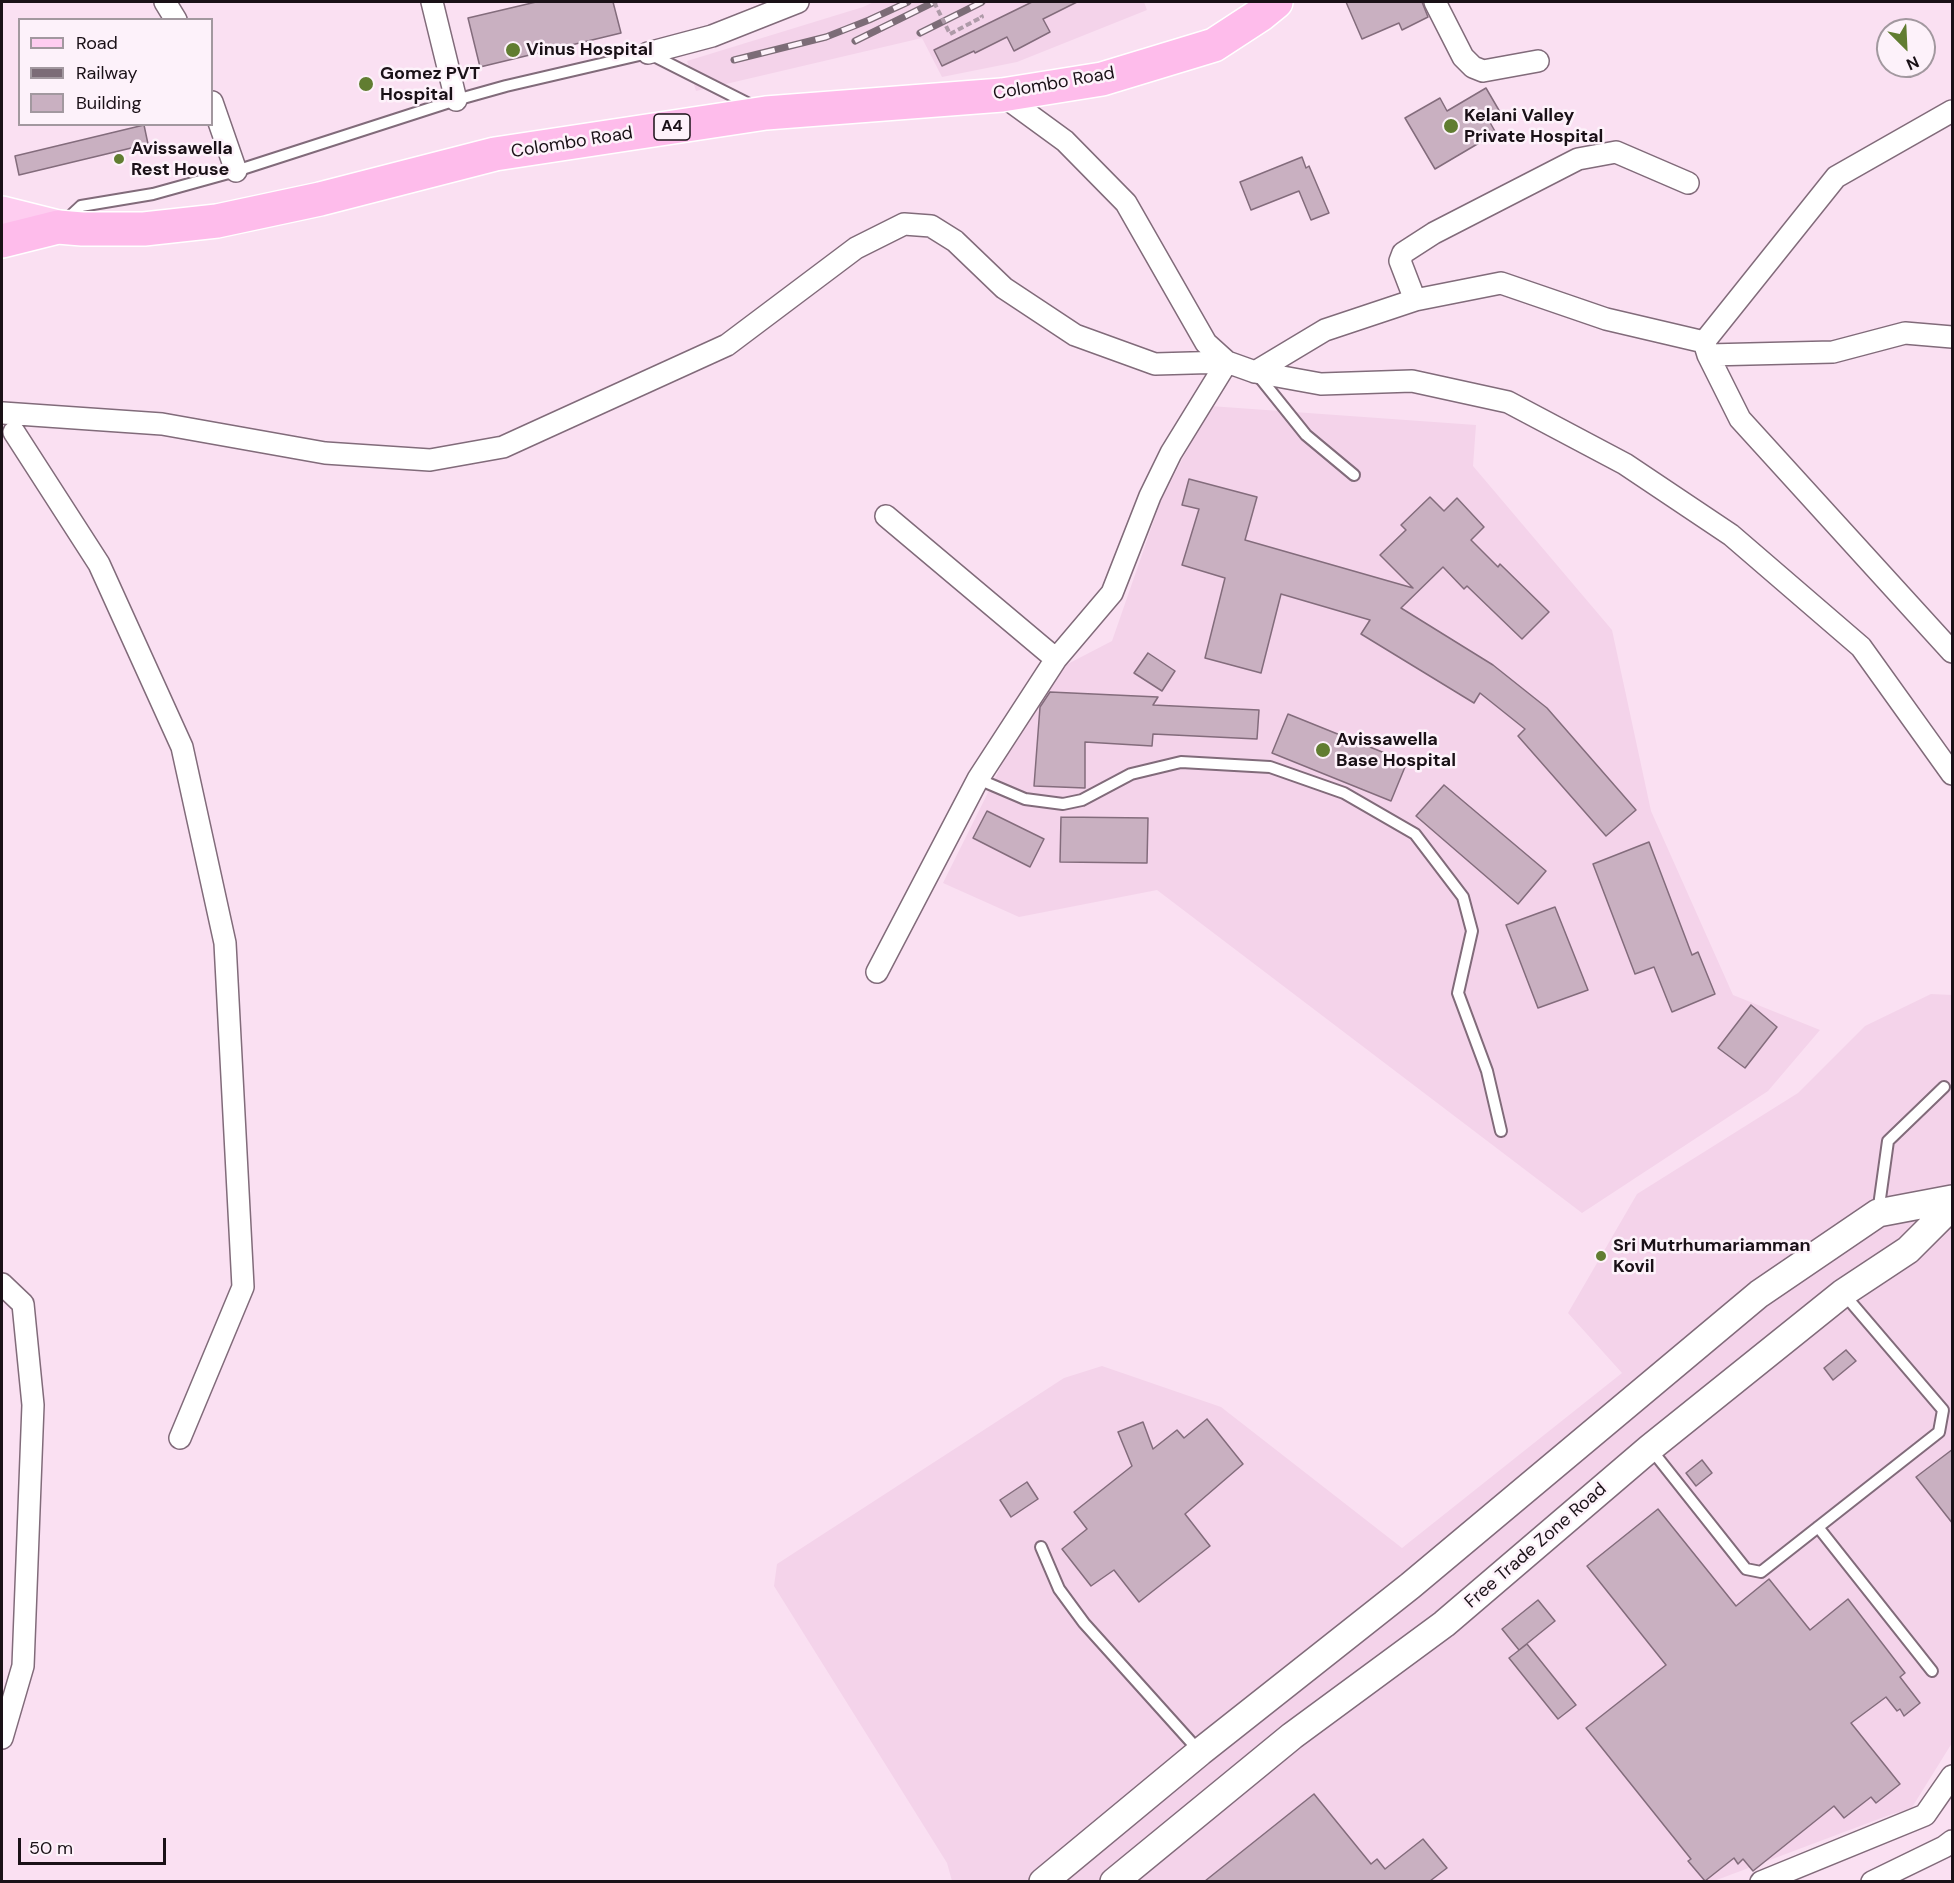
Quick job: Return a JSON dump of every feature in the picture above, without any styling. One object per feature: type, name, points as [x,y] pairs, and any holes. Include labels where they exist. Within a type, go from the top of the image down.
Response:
[{"type":"highway","name":"Colombo Road","points":[[2,241],[58,227],[92,230],[144,229],[217,220],[320,199],[495,154],[766,113],[1002,95],[1102,79],[1214,45],[1276,2]]},
{"type":"main road","points":[[2,213],[58,227]]},
{"type":"street","points":[[165,2],[175,18]]},
{"type":"street","points":[[432,2],[456,100]]},
{"type":"street","points":[[648,53],[712,36],[798,2]]},
{"type":"street","points":[[1435,2],[1463,57],[1473,67],[1484,70],[1538,61]]},
{"type":"street","points":[[1002,95],[1065,141],[1126,203],[1206,343],[1227,362]]},
{"type":"street","points":[[213,105],[236,171]]},
{"type":"street","points":[[1706,348],[1836,177],[1953,111]]},
{"type":"street","points":[[1415,300],[1400,261],[1403,253],[1434,233],[1578,159],[1616,152],[1688,183]]},
{"type":"street","points":[[180,1438],[243,1287],[225,943],[182,747],[99,564],[8,438],[2,413],[162,424],[325,453],[430,460],[503,447],[727,345],[856,248],[904,225],[931,226],[955,241],[1004,288],[1075,335],[1155,364],[1227,362],[1255,372],[1321,384],[1412,381],[1508,402],[1625,464],[1731,535],[1861,647],[1953,774]]},
{"type":"street","points":[[1255,372],[1325,330],[1415,300],[1502,283],[1606,319],[1706,348],[1833,352],[1905,333],[1953,337]]},
{"type":"street","points":[[1706,348],[1740,418],[1953,652]]},
{"type":"street","points":[[877,972],[978,779],[1056,659],[1112,593],[1150,496],[1171,453],[1227,362]]},
{"type":"street","points":[[886,516],[1056,659]]},
{"type":"street","points":[[1043,1881],[1200,1752],[1410,1586],[1759,1294],[1878,1213],[1953,1199]]},
{"type":"street","name":"Free Trade Zone Road","points":[[1114,1881],[1292,1736],[1444,1624],[1650,1448],[1843,1293],[1908,1250],[1953,1206]]},
{"type":"street","points":[[2,1284],[22,1304],[33,1405],[23,1666],[2,1738]]},
{"type":"street","points":[[1761,1881],[1925,1815],[1953,1776]]},
{"type":"street","points":[[1872,1881],[1950,1848],[1925,1815]]},
{"type":"lane","points":[[58,227],[81,206],[153,194],[236,171],[456,100],[648,53],[766,113]]},
{"type":"lane","points":[[1255,372],[1306,435],[1354,475]]},
{"type":"lane","points":[[978,779],[1025,799],[1063,804],[1082,800],[1131,774],[1181,762],[1270,767],[1344,793],[1415,834],[1463,897],[1472,931],[1458,993],[1487,1071],[1501,1131]]},
{"type":"lane","points":[[1878,1213],[1888,1141],[1944,1088]]},
{"type":"lane","points":[[1650,1448],[1746,1569],[1761,1572],[1939,1432],[1943,1410],[1843,1293]]},
{"type":"lane","points":[[1818,1527],[1932,1671]]},
{"type":"lane","points":[[1041,1547],[1059,1588],[1084,1623],[1200,1752]]},
{"type":"path","points":[[934,2],[950,34],[982,17],[981,15]]},
{"type":"shaded area","points":[[874,2],[1144,2],[1147,10],[1017,62],[942,77],[922,38],[696,91],[687,61]]},
{"type":"shaded area","name":"Avissawella Base Hospital","points":[[1210,406],[1476,425],[1473,466],[1612,630],[1651,811],[1733,995],[1820,1030],[1768,1091],[1582,1213],[1157,890],[1019,917],[943,883],[1039,690],[1058,669],[1112,641],[1161,500]]},
{"type":"shaded area","points":[[1931,994],[1952,995],[1952,1743],[1911,1809],[1892,1814],[1714,1881],[952,1881],[947,1863],[774,1586],[777,1564],[1064,1378],[1102,1366],[1221,1407],[1402,1548],[1622,1373],[1568,1313],[1637,1194],[1798,1093],[1865,1026]]},
{"type":"building","name":"Vinus Hospital","points":[[536,2],[613,2],[621,33],[480,67],[468,18]]},
{"type":"building","points":[[1032,2],[1077,2],[1043,19],[1050,32],[1014,51],[1007,37],[942,66],[934,50]]},
{"type":"building","points":[[1346,2],[1422,2],[1428,17],[1402,30],[1399,23],[1362,39]]},
{"type":"building","name":"Kelani Valley Private Hospital","points":[[1486,88],[1500,112],[1488,119],[1496,133],[1435,169],[1405,118],[1440,98],[1447,111]]},
{"type":"building","points":[[140,126],[144,126],[148,144],[19,175],[15,156]]},
{"type":"building","points":[[1302,157],[1306,168],[1309,166],[1329,213],[1311,220],[1299,191],[1251,210],[1240,182]]},
{"type":"building","points":[[1189,479],[1257,497],[1245,540],[1413,588],[1380,555],[1406,530],[1401,525],[1430,497],[1444,511],[1457,498],[1484,527],[1471,540],[1498,567],[1500,564],[1549,612],[1522,639],[1467,586],[1464,589],[1443,567],[1401,608],[1493,665],[1547,708],[1636,810],[1606,836],[1518,736],[1525,729],[1480,693],[1474,703],[1361,634],[1370,620],[1281,594],[1261,673],[1205,658],[1225,578],[1182,565],[1199,509],[1182,505]]},
{"type":"building","points":[[1148,653],[1175,671],[1162,691],[1134,673]]},
{"type":"building","points":[[1050,692],[1158,697],[1153,705],[1259,710],[1257,739],[1153,734],[1152,746],[1085,742],[1085,788],[1034,786],[1040,707]]},
{"type":"building","points":[[1288,714],[1407,762],[1391,801],[1272,753]]},
{"type":"building","points":[[1444,785],[1546,871],[1518,904],[1416,816]]},
{"type":"building","points":[[987,811],[1044,839],[1030,867],[973,838]]},
{"type":"building","points":[[1061,817],[1148,818],[1147,863],[1060,862]]},
{"type":"building","points":[[1649,842],[1692,955],[1698,952],[1715,994],[1672,1012],[1654,967],[1635,974],[1593,864]]},
{"type":"building","points":[[1555,907],[1588,990],[1538,1008],[1506,925]]},
{"type":"building","points":[[1751,1005],[1777,1027],[1745,1068],[1718,1048]]},
{"type":"building","points":[[1846,1350],[1856,1361],[1833,1380],[1824,1368]]},
{"type":"building","points":[[1207,1419],[1243,1464],[1185,1514],[1210,1546],[1139,1602],[1114,1570],[1091,1586],[1062,1549],[1087,1529],[1074,1512],[1132,1466],[1118,1432],[1143,1422],[1153,1449],[1177,1430],[1184,1438]]},
{"type":"building","points":[[1953,1449],[1953,1524],[1916,1477]]},
{"type":"building","points":[[1702,1460],[1712,1473],[1696,1486],[1686,1473]]},
{"type":"building","points":[[1027,1482],[1038,1499],[1011,1517],[1000,1500]]},
{"type":"building","points":[[1658,1509],[1736,1606],[1769,1579],[1810,1630],[1848,1599],[1905,1673],[1900,1677],[1920,1703],[1904,1716],[1900,1709],[1897,1711],[1886,1697],[1851,1723],[1900,1784],[1876,1803],[1871,1797],[1844,1818],[1834,1806],[1753,1871],[1743,1859],[1738,1864],[1734,1858],[1705,1881],[1688,1861],[1691,1859],[1586,1728],[1666,1665],[1587,1566]]},
{"type":"building","points":[[1538,1600],[1555,1621],[1519,1650],[1502,1629]]},
{"type":"building","points":[[1527,1644],[1576,1705],[1558,1719],[1509,1658]]},
{"type":"building","points":[[1314,1794],[1371,1864],[1377,1859],[1385,1869],[1423,1839],[1447,1868],[1430,1881],[1205,1881]]},
{"type":"railway","points":[[734,60],[826,37],[908,2]]},
{"type":"railway","points":[[855,41],[934,2]]},
{"type":"railway","points":[[920,33],[982,2]]},
{"type":"place","name":"Vinus Hospital","points":[[513,50]]},
{"type":"place","name":"Gomez PVT Hospital","points":[[366,84]]},
{"type":"place","name":"Kelani Valley Private Hospital","points":[[1451,126]]},
{"type":"place","name":"Avissawella Rest House","points":[[119,159]]},
{"type":"place","name":"Avissawella Base Hospital","points":[[1323,750]]},
{"type":"place","name":"Sri Mutrhumariamman Kovil","points":[[1601,1256]]}]
